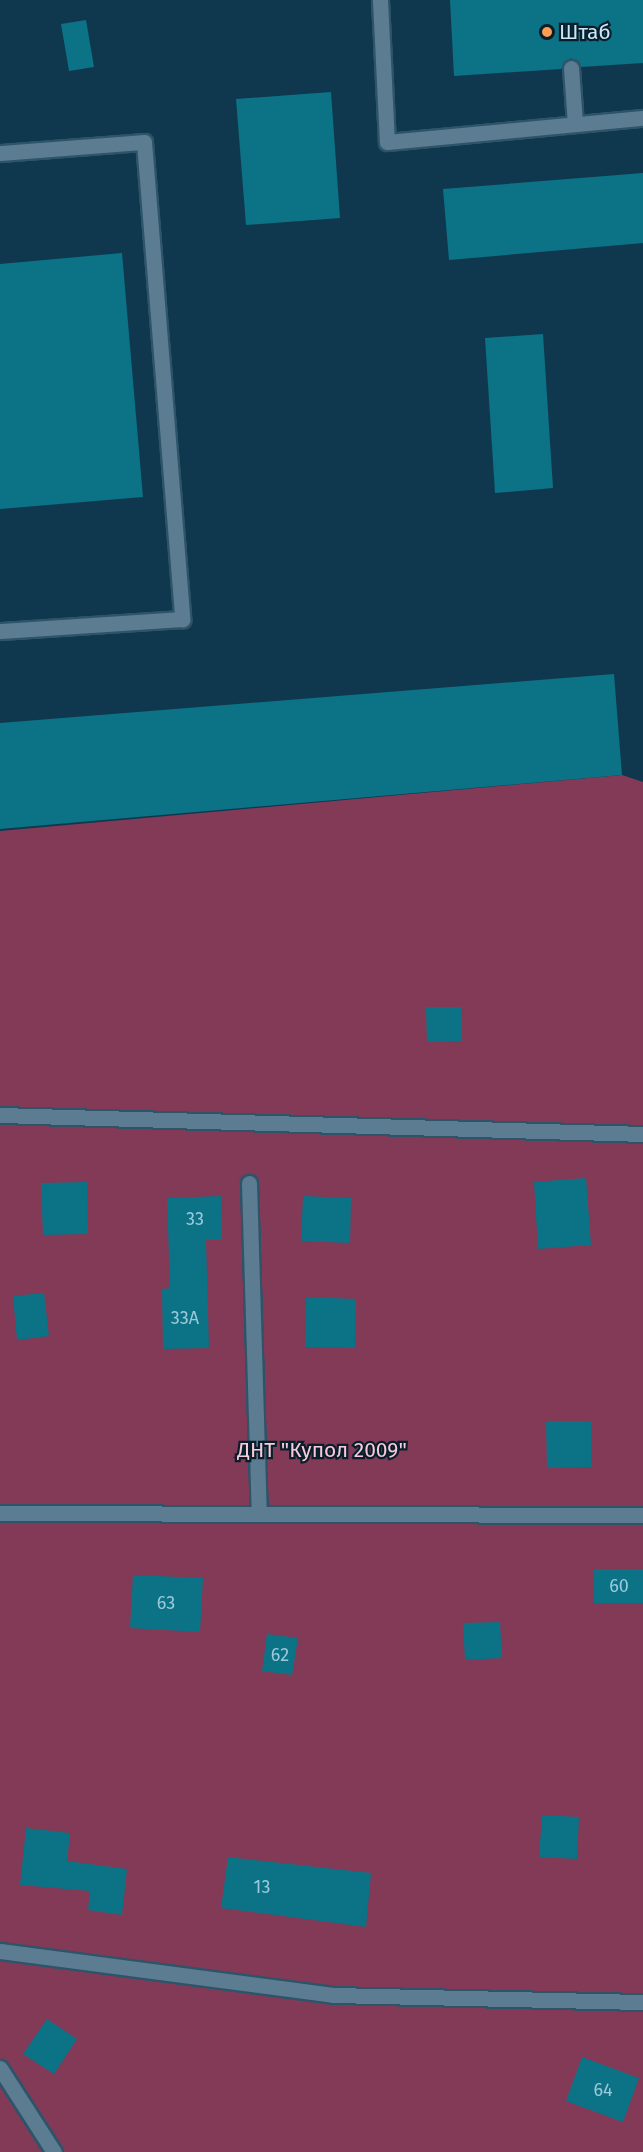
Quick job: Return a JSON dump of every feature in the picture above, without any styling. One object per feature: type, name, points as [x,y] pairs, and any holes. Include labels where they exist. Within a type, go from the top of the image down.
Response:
[{"type":"street","points":[[381,0],[387,142],[643,118]]},
{"type":"street","points":[[571,68],[575,124]]},
{"type":"street","points":[[0,153],[144,142],[182,619],[0,631]]},
{"type":"street","points":[[0,1115],[643,1134]]},
{"type":"street","points":[[249,1183],[259,1514]]},
{"type":"street","points":[[0,1513],[643,1515]]},
{"type":"street","points":[[0,1951],[333,1995],[643,2002]]},
{"type":"street","points":[[0,2068],[54,2152]]},
{"type":"green space","name":"ДНТ \"Купол 2009\"","points":[[622,775],[643,782],[643,2152],[0,2152],[0,831]]},
{"type":"building","name":"Штаб","points":[[450,0],[643,0],[643,63],[581,67],[571,58],[561,69],[454,76]]},
{"type":"building","points":[[86,20],[94,67],[69,71],[61,24]]},
{"type":"building","points":[[331,92],[340,218],[246,225],[236,99]]},
{"type":"building","points":[[643,173],[643,243],[449,260],[443,189]]},
{"type":"building","points":[[122,253],[143,497],[0,509],[0,264]]},
{"type":"building","points":[[543,334],[553,488],[495,493],[485,338]]},
{"type":"building","points":[[614,674],[622,775],[0,829],[0,723]]},
{"type":"building","points":[[426,1007],[461,1007],[462,1041],[427,1042]]},
{"type":"building","points":[[586,1178],[591,1245],[538,1249],[534,1182]]},
{"type":"building","points":[[87,1182],[88,1234],[43,1235],[41,1183]]},
{"type":"building","points":[[221,1196],[222,1240],[206,1240],[209,1348],[163,1349],[162,1289],[170,1288],[167,1198]]},
{"type":"building","points":[[303,1196],[351,1198],[350,1243],[301,1241]]},
{"type":"building","points":[[44,1293],[49,1336],[17,1340],[13,1296]]},
{"type":"building","points":[[306,1297],[356,1299],[355,1348],[305,1347]]},
{"type":"building","points":[[546,1421],[591,1421],[591,1467],[547,1468]]},
{"type":"building","points":[[594,1569],[643,1569],[643,1603],[594,1603]]},
{"type":"building","points":[[133,1575],[203,1578],[200,1632],[130,1628]]},
{"type":"building","points":[[500,1622],[502,1658],[465,1660],[463,1623]]},
{"type":"building","points":[[267,1634],[298,1638],[292,1675],[262,1671]]},
{"type":"building","points":[[542,1815],[579,1817],[577,1859],[539,1857]]},
{"type":"building","points":[[26,1828],[70,1833],[67,1861],[127,1869],[122,1915],[88,1910],[90,1891],[20,1885]]},
{"type":"building","points":[[228,1857],[371,1873],[366,1927],[221,1908]]},
{"type":"building","points":[[47,2019],[77,2039],[54,2074],[23,2054]]},
{"type":"building","points":[[582,2057],[639,2078],[623,2122],[566,2101]]},
{"type":"place","name":"Штаб","points":[[547,32]]}]
